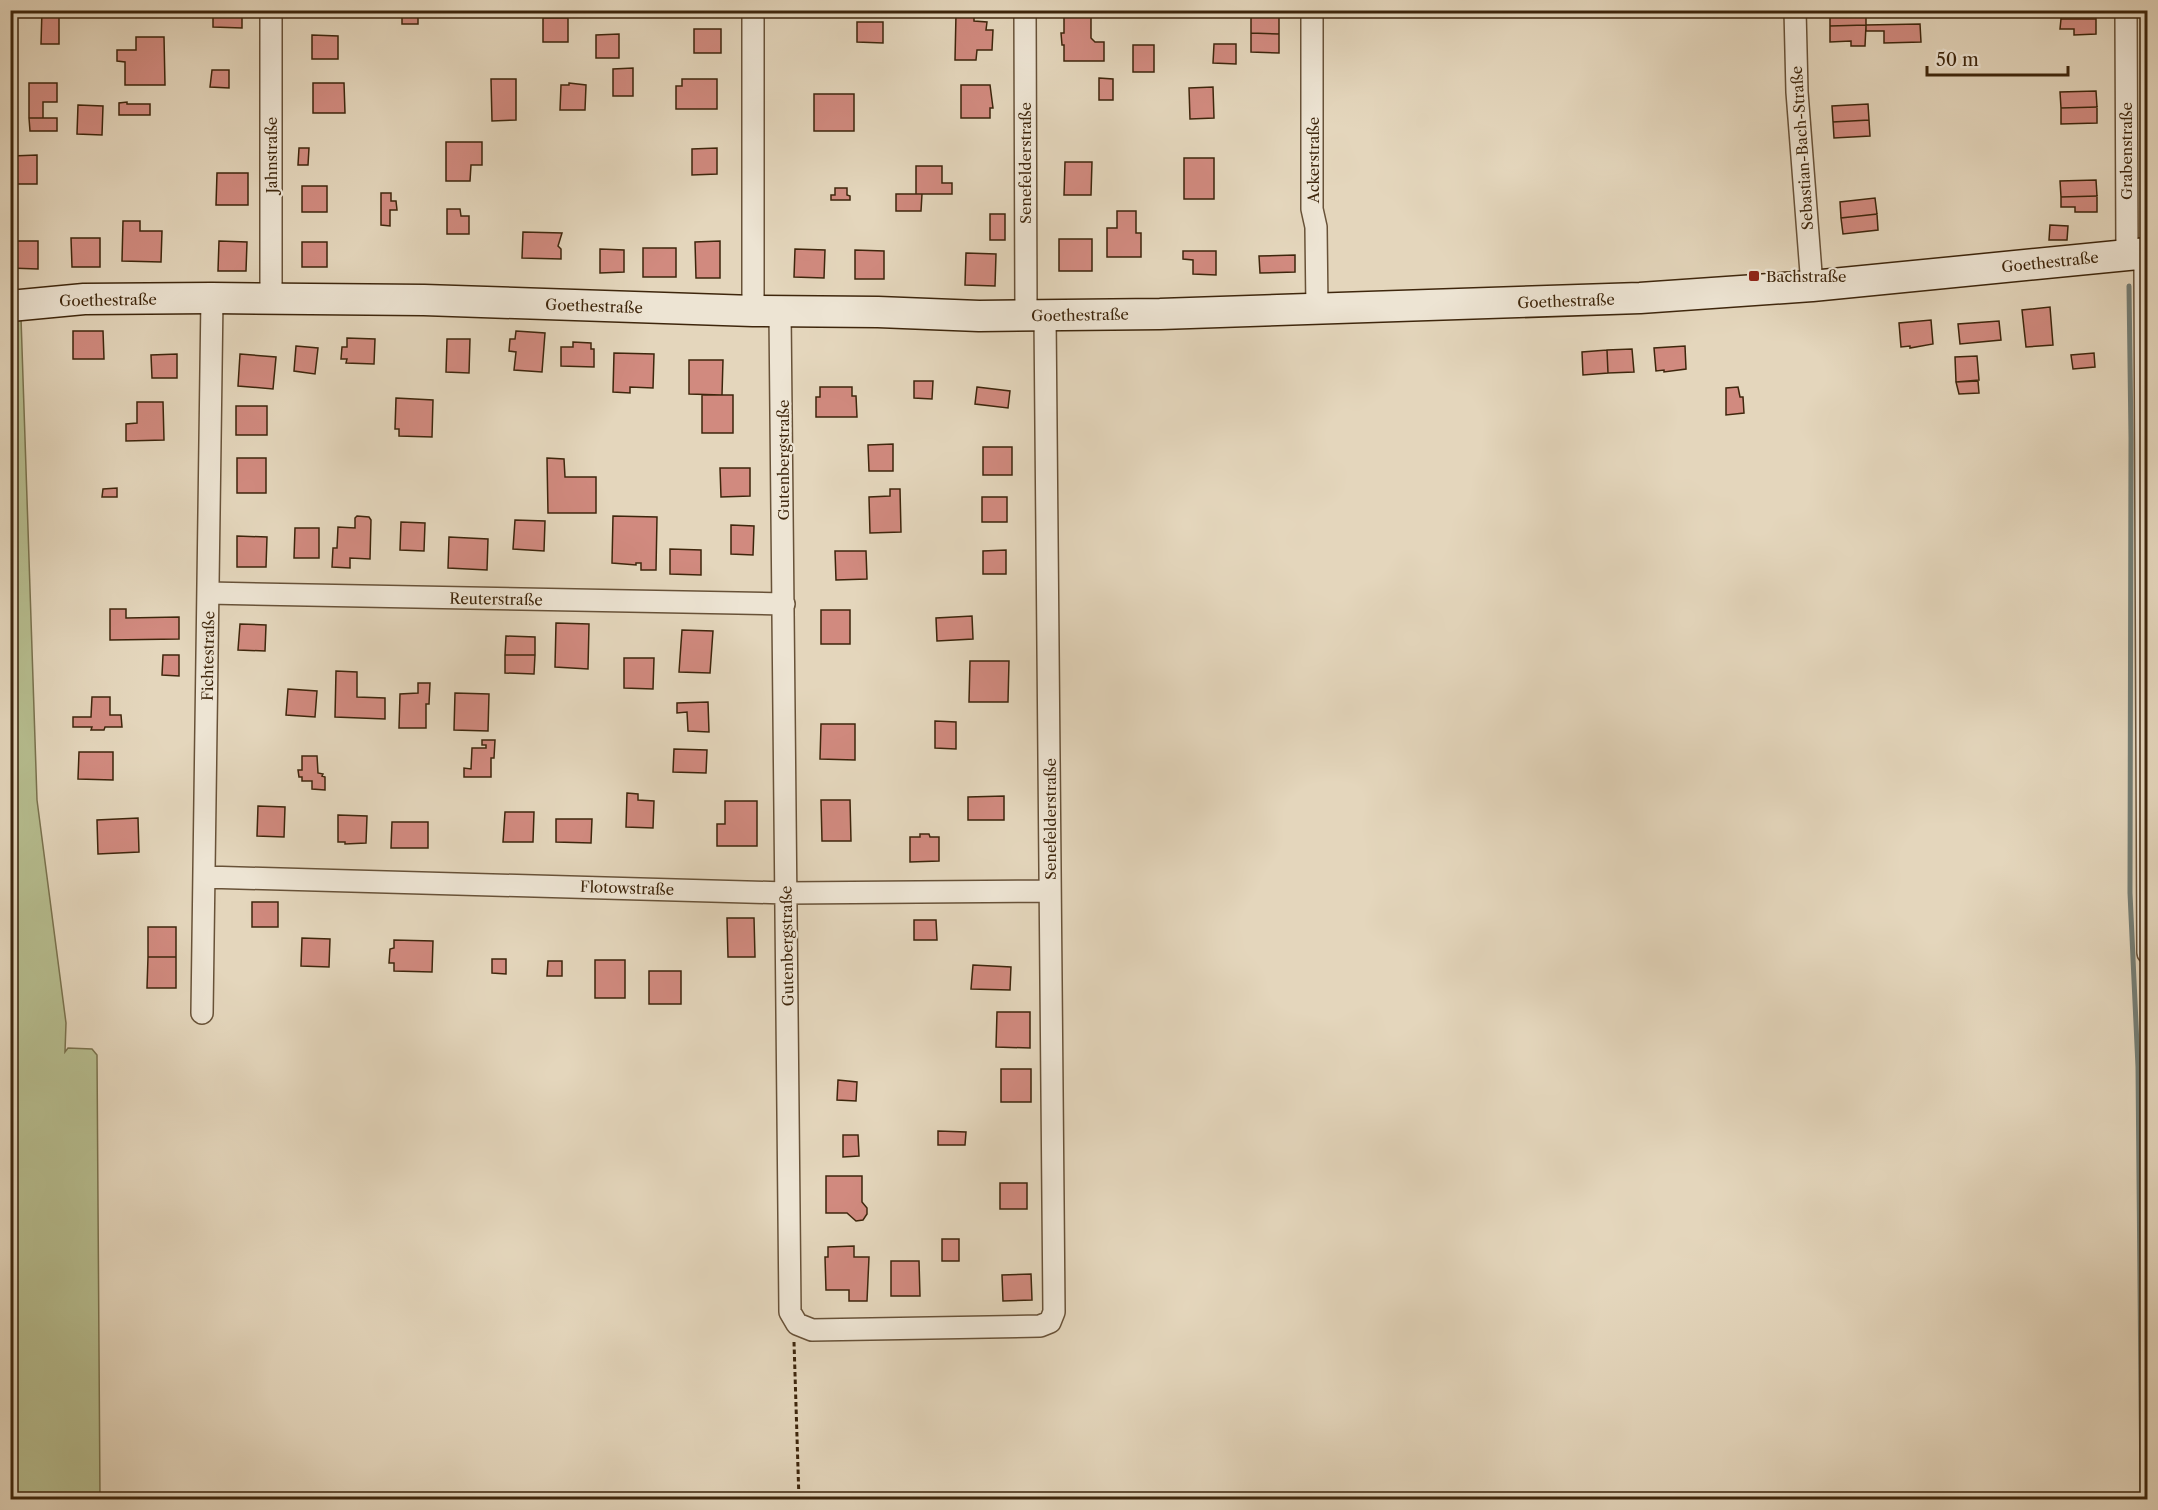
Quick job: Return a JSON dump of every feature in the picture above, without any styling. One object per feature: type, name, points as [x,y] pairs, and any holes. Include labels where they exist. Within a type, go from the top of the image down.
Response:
[{"type":"street","name":"Jahnstraße","points":[[271,10],[271,298]]},
{"type":"street","name":"Gutenbergstraße","points":[[753,10],[784,604],[790,1312],[797,1324]]},
{"type":"street","name":"Senefelderstraße","points":[[797,1324],[812,1330],[1040,1326],[1050,1322],[1054,1312],[1050,891],[1025,10]]},
{"type":"street","name":"Ackerstraße","points":[[1312,10],[1312,209],[1316,227],[1317,309]]},
{"type":"street","name":"Sebastian-Bach-Straße","points":[[1795,10],[1797,92],[1812,286]]},
{"type":"street","name":"Grabenstraße","points":[[2126,10],[2139,253],[2145,270],[2147,953]]},
{"type":"street","name":"Goethestraße","points":[[10,306],[84,299],[271,298],[424,300],[767,312],[878,312],[979,316],[1160,314],[1640,298],[1812,286],[2139,253]]},
{"type":"street","name":"Fichtestraße","points":[[202,1013],[212,298]]},
{"type":"street","name":"Reuterstraße","points":[[208,593],[784,604]]},
{"type":"street","name":"Flotowstraße","points":[[205,877],[786,893],[1050,891]]},
{"type":"path","points":[[797,1324],[794,1337],[799,1500]]},
{"type":"green space","points":[[21,318],[37,800],[66,1023],[65,1052],[68,1048],[92,1049],[97,1055],[100,1499],[11,1500],[10,319]]},
{"type":"building","points":[[42,10],[59,10],[59,44],[41,44]]},
{"type":"building","points":[[213,10],[242,10],[242,28],[213,27]]},
{"type":"building","points":[[378,10],[415,10],[415,14],[418,14],[418,24],[402,24],[402,17],[378,17]]},
{"type":"building","points":[[1830,10],[1866,10],[1866,25],[1830,26]]},
{"type":"building","points":[[2060,10],[2096,10],[2096,19],[2061,19]]},
{"type":"building","points":[[1064,11],[1093,11],[1091,38],[1095,42],[1104,42],[1104,61],[1064,61],[1061,33],[1064,33]]},
{"type":"building","points":[[956,14],[974,15],[974,21],[987,22],[986,30],[993,30],[992,50],[977,50],[976,60],[955,60]]},
{"type":"building","points":[[1251,14],[1279,14],[1279,34],[1251,33]]},
{"type":"building","points":[[543,18],[568,18],[568,42],[543,42]]},
{"type":"building","points":[[2061,19],[2096,19],[2096,34],[2074,35],[2074,29],[2060,29]]},
{"type":"building","points":[[857,22],[883,22],[883,43],[857,42]]},
{"type":"building","points":[[1920,24],[1921,42],[1884,43],[1884,31],[1866,31],[1866,25]]},
{"type":"building","points":[[1866,25],[1865,46],[1851,46],[1851,41],[1830,42],[1830,26]]},
{"type":"building","points":[[694,29],[721,29],[721,53],[694,53]]},
{"type":"building","points":[[1251,33],[1279,34],[1279,53],[1251,52]]},
{"type":"building","points":[[619,34],[619,58],[596,58],[596,35]]},
{"type":"building","points":[[312,35],[338,36],[338,59],[312,59]]},
{"type":"building","points":[[136,37],[164,37],[165,85],[125,85],[125,62],[117,61],[117,50],[136,50]]},
{"type":"building","points":[[1214,44],[1236,44],[1236,64],[1213,63]]},
{"type":"building","points":[[1133,45],[1154,45],[1154,72],[1133,72]]},
{"type":"building","points":[[633,68],[633,96],[613,96],[613,69]]},
{"type":"building","points":[[212,70],[229,70],[229,88],[210,87]]},
{"type":"building","points":[[1099,78],[1113,79],[1113,100],[1099,100]]},
{"type":"building","points":[[491,79],[516,79],[516,120],[492,121]]},
{"type":"building","points":[[682,79],[717,79],[717,109],[676,109],[676,86],[682,86]]},
{"type":"building","points":[[29,83],[57,83],[57,102],[43,102],[43,118],[29,118]]},
{"type":"building","points":[[313,83],[344,83],[345,113],[313,113]]},
{"type":"building","points":[[569,83],[586,85],[585,110],[560,110],[561,85],[569,85]]},
{"type":"building","points":[[961,85],[990,85],[993,108],[990,108],[990,118],[961,118]]},
{"type":"building","points":[[1213,87],[1214,118],[1190,119],[1189,88]]},
{"type":"building","points":[[2096,91],[2097,107],[2061,108],[2060,92]]},
{"type":"building","points":[[814,94],[854,94],[854,131],[814,131]]},
{"type":"building","points":[[127,102],[127,104],[150,104],[150,115],[119,115],[119,103]]},
{"type":"building","points":[[1868,104],[1869,120],[1833,122],[1832,106]]},
{"type":"building","points":[[78,105],[103,106],[102,135],[77,134]]},
{"type":"building","points":[[2097,107],[2097,123],[2061,124],[2061,108]]},
{"type":"building","points":[[29,118],[57,118],[57,131],[30,131]]},
{"type":"building","points":[[1869,120],[1870,136],[1834,138],[1833,122]]},
{"type":"building","points":[[446,142],[482,142],[482,165],[471,165],[470,181],[446,181]]},
{"type":"building","points":[[299,148],[309,148],[308,165],[298,165]]},
{"type":"building","points":[[717,148],[717,174],[692,175],[692,149]]},
{"type":"building","points":[[37,155],[37,184],[16,184],[16,177],[13,177],[12,156]]},
{"type":"building","points":[[1184,158],[1214,158],[1214,199],[1184,199]]},
{"type":"building","points":[[1065,162],[1092,162],[1091,195],[1064,195]]},
{"type":"building","points":[[916,166],[942,166],[942,183],[952,183],[952,194],[916,194]]},
{"type":"building","points":[[217,173],[248,173],[248,205],[216,205]]},
{"type":"building","points":[[2096,180],[2097,196],[2061,197],[2060,181]]},
{"type":"building","points":[[302,186],[327,186],[327,212],[302,212]]},
{"type":"building","points":[[835,188],[847,188],[850,200],[831,200],[831,195],[835,195]]},
{"type":"building","points":[[381,193],[391,193],[391,201],[396,201],[397,210],[390,210],[390,226],[381,225]]},
{"type":"building","points":[[896,194],[922,194],[921,211],[896,211]]},
{"type":"building","points":[[2097,196],[2097,212],[2075,212],[2075,207],[2061,207],[2061,197]]},
{"type":"building","points":[[1875,198],[1877,214],[1841,218],[1840,202]]},
{"type":"building","points":[[447,209],[460,209],[461,216],[469,216],[469,234],[447,234]]},
{"type":"building","points":[[1117,211],[1136,211],[1136,233],[1141,233],[1141,257],[1107,257],[1107,228],[1117,228]]},
{"type":"building","points":[[990,214],[1005,214],[1005,240],[990,240]]},
{"type":"building","points":[[1877,214],[1878,230],[1843,234],[1841,218]]},
{"type":"building","points":[[123,221],[140,221],[140,231],[162,231],[161,262],[122,261]]},
{"type":"building","points":[[2050,225],[2068,226],[2067,240],[2049,240]]},
{"type":"building","points":[[523,232],[562,233],[558,246],[561,249],[561,259],[522,258]]},
{"type":"building","points":[[71,238],[100,238],[100,267],[72,267]]},
{"type":"building","points":[[1059,239],[1092,239],[1092,271],[1059,271]]},
{"type":"building","points":[[10,241],[38,241],[38,269],[10,268]]},
{"type":"building","points":[[219,241],[247,242],[246,271],[218,271]]},
{"type":"building","points":[[720,241],[720,278],[696,278],[695,242]]},
{"type":"building","points":[[302,242],[327,242],[327,267],[302,267]]},
{"type":"building","points":[[643,248],[676,248],[676,277],[643,277]]},
{"type":"building","points":[[600,249],[624,250],[624,272],[600,273]]},
{"type":"building","points":[[795,249],[825,250],[824,278],[794,277]]},
{"type":"building","points":[[855,250],[884,251],[884,279],[855,279]]},
{"type":"building","points":[[1183,251],[1216,251],[1216,275],[1193,274],[1193,260],[1183,259]]},
{"type":"building","points":[[966,253],[996,254],[995,286],[965,285]]},
{"type":"building","points":[[1295,255],[1295,272],[1260,273],[1259,256]]},
{"type":"building","points":[[2050,307],[2053,345],[2026,347],[2022,310]]},
{"type":"building","points":[[1931,320],[1933,344],[1910,348],[1910,346],[1901,347],[1899,323]]},
{"type":"building","points":[[1999,321],[2001,340],[1960,344],[1958,324]]},
{"type":"building","points":[[73,331],[103,331],[104,359],[73,359]]},
{"type":"building","points":[[516,331],[545,333],[542,372],[514,370],[516,352],[509,351],[510,339],[515,339]]},
{"type":"building","points":[[347,338],[375,339],[374,364],[346,363],[347,359],[341,359],[342,347],[347,347]]},
{"type":"building","points":[[447,339],[470,339],[469,373],[446,372]]},
{"type":"building","points":[[573,342],[591,343],[591,349],[594,349],[594,367],[561,366],[561,347],[573,347]]},
{"type":"building","points":[[296,346],[318,348],[315,374],[294,371]]},
{"type":"building","points":[[1685,346],[1686,369],[1656,371],[1654,348]]},
{"type":"building","points":[[1632,349],[1634,372],[1608,373],[1607,350]]},
{"type":"building","points":[[1607,350],[1608,373],[1583,375],[1582,352]]},
{"type":"building","points":[[614,353],[654,354],[653,388],[630,387],[630,393],[613,392]]},
{"type":"building","points":[[2094,353],[2095,367],[2073,369],[2071,355]]},
{"type":"building","points":[[177,354],[177,378],[152,378],[151,355]]},
{"type":"building","points":[[240,354],[276,357],[273,389],[238,386]]},
{"type":"building","points":[[1977,356],[1979,380],[1956,382],[1955,357]]},
{"type":"building","points":[[689,360],[723,360],[722,395],[689,394]]},
{"type":"building","points":[[914,381],[933,381],[932,399],[914,398]]},
{"type":"building","points":[[1978,381],[1979,393],[1959,394],[1956,382]]},
{"type":"building","points":[[820,387],[852,387],[852,396],[856,396],[857,417],[816,417],[816,397],[820,397]]},
{"type":"building","points":[[977,387],[1010,391],[1008,408],[975,404]]},
{"type":"building","points":[[1738,387],[1740,397],[1743,397],[1744,413],[1726,415],[1726,388]]},
{"type":"building","points":[[702,395],[733,395],[733,433],[702,433]]},
{"type":"building","points":[[396,398],[433,400],[432,437],[399,436],[399,429],[395,429]]},
{"type":"building","points":[[137,402],[163,402],[164,440],[126,441],[126,424],[137,423]]},
{"type":"building","points":[[236,406],[267,406],[267,435],[236,435]]},
{"type":"building","points":[[893,444],[893,471],[869,471],[868,445]]},
{"type":"building","points":[[983,447],[1012,447],[1012,475],[983,475]]},
{"type":"building","points":[[237,458],[266,458],[266,493],[237,493]]},
{"type":"building","points":[[547,458],[564,459],[565,477],[596,477],[596,513],[548,513]]},
{"type":"building","points":[[720,468],[750,468],[750,496],[721,497]]},
{"type":"building","points":[[117,488],[117,497],[102,497],[103,489]]},
{"type":"building","points":[[890,489],[900,489],[901,532],[870,533],[869,497],[890,496]]},
{"type":"building","points":[[982,497],[1007,497],[1007,522],[982,522]]},
{"type":"building","points":[[357,516],[369,517],[371,520],[370,559],[350,558],[350,568],[332,567],[333,548],[337,548],[338,527],[355,528]]},
{"type":"building","points":[[613,516],[657,517],[656,570],[641,570],[641,563],[636,563],[636,565],[612,563]]},
{"type":"building","points":[[515,520],[545,521],[544,551],[513,549]]},
{"type":"building","points":[[401,522],[425,523],[424,551],[400,550]]},
{"type":"building","points":[[731,525],[754,526],[753,555],[731,554]]},
{"type":"building","points":[[295,528],[319,528],[319,558],[294,558]]},
{"type":"building","points":[[237,536],[267,537],[266,567],[237,567]]},
{"type":"building","points":[[449,537],[488,539],[487,570],[448,568]]},
{"type":"building","points":[[670,549],[701,550],[701,575],[670,574]]},
{"type":"building","points":[[1006,550],[1006,574],[983,574],[983,551]]},
{"type":"building","points":[[835,551],[866,551],[867,579],[836,580]]},
{"type":"building","points":[[110,609],[126,609],[126,618],[179,617],[179,639],[110,640]]},
{"type":"building","points":[[821,610],[850,610],[850,644],[821,644]]},
{"type":"building","points":[[972,616],[973,639],[937,641],[936,618]]},
{"type":"building","points":[[556,623],[589,624],[588,669],[555,667]]},
{"type":"building","points":[[240,624],[266,625],[265,651],[238,650]]},
{"type":"building","points":[[682,630],[713,631],[710,673],[679,672]]},
{"type":"building","points":[[506,636],[535,637],[535,655],[505,655]]},
{"type":"building","points":[[163,655],[179,655],[179,676],[162,675]]},
{"type":"building","points":[[505,655],[535,655],[534,674],[505,673]]},
{"type":"building","points":[[624,658],[654,658],[653,689],[624,688]]},
{"type":"building","points":[[970,661],[1009,661],[1008,702],[969,702]]},
{"type":"building","points":[[336,671],[357,672],[357,697],[385,698],[385,719],[335,717]]},
{"type":"building","points":[[418,683],[430,683],[429,704],[426,704],[426,728],[399,728],[400,694],[418,693]]},
{"type":"building","points":[[288,689],[317,691],[315,717],[286,715]]},
{"type":"building","points":[[455,693],[489,694],[488,731],[454,730]]},
{"type":"building","points":[[92,697],[110,697],[110,715],[121,715],[122,727],[91,730],[92,727],[73,727],[73,717],[91,717]]},
{"type":"building","points":[[708,702],[709,732],[688,731],[687,712],[677,713],[677,703]]},
{"type":"building","points":[[935,721],[956,722],[956,749],[935,748]]},
{"type":"building","points":[[821,724],[855,724],[855,760],[820,759]]},
{"type":"building","points":[[482,740],[495,740],[494,758],[491,758],[491,777],[464,777],[464,768],[471,769],[472,748],[486,748],[486,745],[482,745]]},
{"type":"building","points":[[674,749],[707,750],[706,773],[673,772]]},
{"type":"building","points":[[79,752],[113,752],[113,780],[78,779]]},
{"type":"building","points":[[302,756],[317,756],[318,773],[325,777],[325,790],[312,789],[312,781],[302,781],[302,777],[299,777],[298,770],[302,770]]},
{"type":"building","points":[[627,793],[638,794],[638,800],[654,801],[653,828],[626,827]]},
{"type":"building","points":[[1004,796],[1004,820],[968,820],[968,797]]},
{"type":"building","points":[[821,800],[850,800],[851,841],[822,841]]},
{"type":"building","points":[[725,801],[757,801],[757,846],[717,846],[717,824],[725,824]]},
{"type":"building","points":[[258,806],[285,807],[284,837],[257,836]]},
{"type":"building","points":[[505,812],[534,812],[533,842],[503,842]]},
{"type":"building","points":[[338,815],[367,816],[366,843],[338,842]]},
{"type":"building","points":[[138,818],[139,852],[98,854],[97,820]]},
{"type":"building","points":[[556,819],[592,819],[591,843],[556,842]]},
{"type":"building","points":[[392,822],[428,822],[428,848],[391,848]]},
{"type":"building","points":[[920,834],[939,837],[939,861],[910,862],[910,837],[920,837]]},
{"type":"building","points":[[252,902],[278,902],[278,927],[252,927]]},
{"type":"building","points":[[727,918],[754,918],[755,957],[728,957]]},
{"type":"building","points":[[914,920],[936,920],[937,940],[914,940]]},
{"type":"building","points":[[148,927],[176,927],[176,957],[148,957]]},
{"type":"building","points":[[302,938],[330,939],[329,967],[301,966]]},
{"type":"building","points":[[394,940],[433,941],[432,972],[394,971],[394,963],[389,963],[390,949],[394,948]]},
{"type":"building","points":[[148,957],[176,957],[176,988],[147,988]]},
{"type":"building","points":[[492,959],[506,959],[506,974],[492,973]]},
{"type":"building","points":[[595,960],[625,960],[625,998],[595,998]]},
{"type":"building","points":[[548,961],[562,961],[562,976],[547,976]]},
{"type":"building","points":[[973,965],[1011,967],[1010,990],[971,989]]},
{"type":"building","points":[[649,971],[681,971],[681,1004],[649,1004]]},
{"type":"building","points":[[997,1012],[1030,1012],[1030,1048],[996,1047]]},
{"type":"building","points":[[1001,1069],[1031,1069],[1031,1102],[1001,1102]]},
{"type":"building","points":[[838,1080],[857,1082],[856,1101],[837,1100]]},
{"type":"building","points":[[938,1131],[966,1132],[965,1145],[938,1145]]},
{"type":"building","points":[[843,1135],[858,1135],[859,1156],[843,1157]]},
{"type":"building","points":[[826,1176],[862,1176],[862,1202],[867,1208],[867,1214],[863,1220],[856,1221],[847,1213],[826,1213]]},
{"type":"building","points":[[1000,1183],[1027,1183],[1027,1209],[1000,1209]]},
{"type":"building","points":[[942,1239],[959,1239],[959,1261],[942,1261]]},
{"type":"building","points":[[854,1246],[854,1257],[869,1257],[867,1301],[849,1301],[849,1290],[826,1290],[825,1257],[828,1257],[828,1247]]},
{"type":"building","points":[[891,1261],[919,1261],[920,1296],[891,1296]]},
{"type":"building","points":[[1031,1274],[1032,1300],[1003,1301],[1002,1275]]},
{"type":"waterway","points":[[2129,286],[2130,893],[2138,1067],[2142,1500]]},
{"type":"place","name":"Bachstraße","points":[[1754,276]]}]
